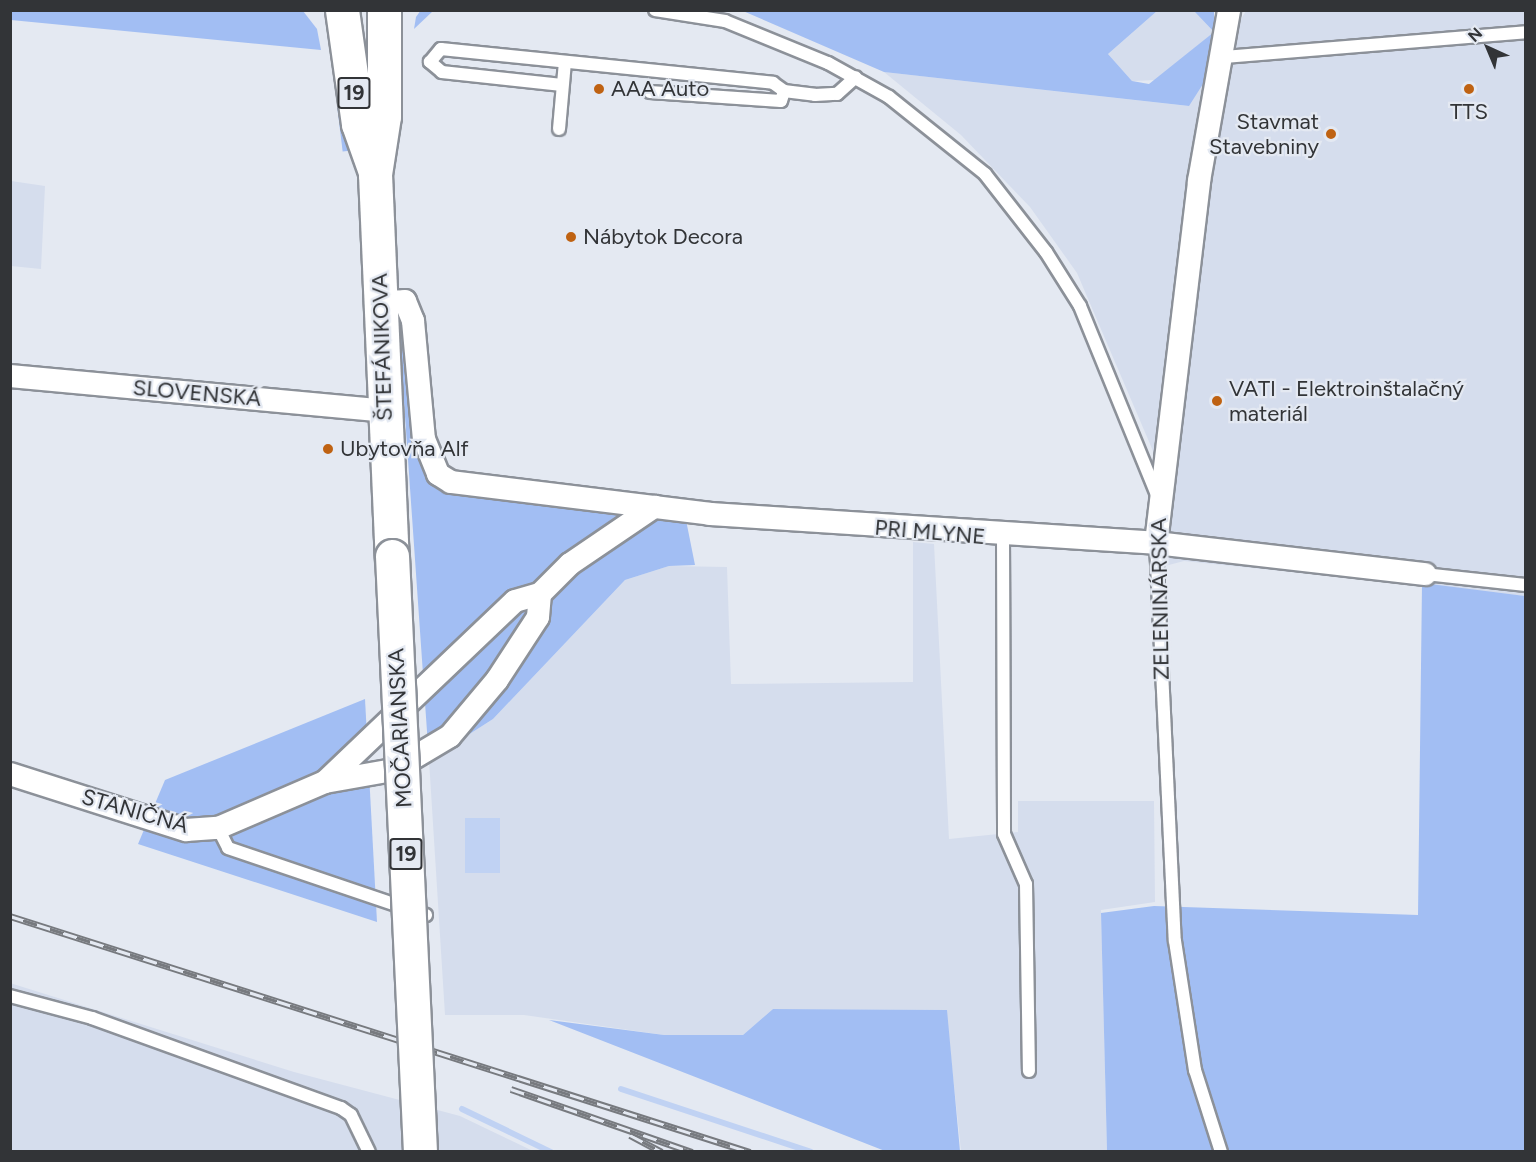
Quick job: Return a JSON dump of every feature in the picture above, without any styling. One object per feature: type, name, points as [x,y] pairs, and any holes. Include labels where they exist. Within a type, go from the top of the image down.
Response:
[{"type":"main road","name":"19","points":[[342,10],[358,124],[375,174]]},
{"type":"main road","name":"19","points":[[375,174],[384,116],[384,10]]},
{"type":"main road","name":"ŠTEFÁNIKOVA","points":[[375,174],[392,556]]},
{"type":"main road","name":"MOČARIANSKA","points":[[392,556],[420,1152]]},
{"type":"street","name":"ZELENINÁRSKA","points":[[1156,543],[1200,181],[1224,57],[1229,10]]},
{"type":"street","name":"PRI MLYNE","points":[[381,302],[405,301],[413,321],[424,439],[438,474],[451,482],[654,507],[1003,537],[1156,543],[1425,574]]},
{"type":"street","name":"SLOVENSKÁ","points":[[10,376],[384,411]]},
{"type":"street","name":"STANIČNÁ","points":[[325,782],[515,601],[540,594],[570,564],[654,507]]},
{"type":"street","name":"STANIČNÁ","points":[[10,774],[186,830],[218,828],[325,782],[393,770],[450,736],[497,680],[538,617],[540,594]]},
{"type":"lane","points":[[655,10],[725,21],[856,77],[935,131],[985,174],[1046,252],[1105,359],[1160,502]]},
{"type":"lane","points":[[1224,57],[1526,32]]},
{"type":"lane","points":[[562,85],[442,72],[430,62],[441,49],[773,83],[784,91],[837,93],[856,77]]},
{"type":"lane","points":[[559,129],[565,62]]},
{"type":"lane","points":[[650,92],[781,101],[784,91]]},
{"type":"lane","points":[[1003,537],[1004,834],[1026,884],[1029,1071]]},
{"type":"lane","name":"ZELENINÁRSKA","points":[[1156,543],[1175,941],[1195,1070],[1221,1152]]},
{"type":"lane","points":[[1425,574],[1526,585]]},
{"type":"lane","points":[[218,828],[228,848],[426,915]]},
{"type":"lane","points":[[10,996],[92,1018],[341,1108],[351,1115],[369,1152]]},
{"type":"shaded area","points":[[421,10],[433,11],[414,29],[416,17]]},
{"type":"shaded area","points":[[10,11],[303,11],[317,29],[321,50],[11,20]]},
{"type":"shaded area","points":[[743,11],[1157,11],[1108,54],[1132,81],[1149,84],[1214,32],[1203,84],[1189,106],[884,72]]},
{"type":"shaded area","points":[[1157,11],[1194,11],[1214,32],[1156,80],[1132,81],[1108,54]]},
{"type":"shaded area","points":[[1194,11],[1214,11],[1214,32]]},
{"type":"shaded area","points":[[1246,11],[1525,11],[1525,596],[1184,561],[1165,566],[1153,451],[1077,273],[1030,207],[961,135],[884,72],[1188,106]]},
{"type":"shaded area","points":[[344,105],[350,151],[343,152],[337,106]]},
{"type":"shaded area","points":[[11,181],[45,186],[41,269],[11,266]]},
{"type":"shaded area","points":[[398,316],[402,316],[429,480],[686,520],[695,565],[669,566],[625,580],[493,719],[429,760]]},
{"type":"shaded area","points":[[913,542],[934,544],[949,839],[1018,832],[1018,801],[1154,801],[1155,902],[1101,910],[1107,1151],[961,1151],[946,1010],[773,1009],[743,1035],[664,1035],[524,1015],[445,1015],[429,760],[493,719],[625,580],[669,566],[727,567],[731,684],[913,682]]},
{"type":"shaded area","points":[[1422,583],[1525,596],[1525,1151],[1107,1151],[1101,913],[1154,906],[1418,915]]},
{"type":"shaded area","points":[[365,699],[377,922],[138,844],[165,780]]},
{"type":"shaded area","points":[[465,818],[500,818],[500,873],[465,873]]},
{"type":"shaded area","points":[[10,983],[294,1072],[460,1116],[533,1151],[11,1151]]},
{"type":"shaded area","points":[[773,1009],[947,1010],[960,1151],[885,1151],[549,1020],[664,1035],[743,1035]]},
{"type":"waterway","points":[[621,1089],[811,1152]]},
{"type":"waterway","points":[[462,1109],[551,1152]]},
{"type":"railway","points":[[10,916],[750,1152]]},
{"type":"railway","points":[[511,1089],[692,1152]]},
{"type":"railway","points":[[630,1135],[662,1152]]},
{"type":"place","name":"AAA Auto","points":[[599,89]]},
{"type":"place","name":"TTS","points":[[1469,89]]},
{"type":"place","name":"Stavmat Stavebniny","points":[[1331,134]]},
{"type":"place","name":"Nábytok Decora","points":[[571,237]]},
{"type":"place","name":"VATI - Elektroinštalačný materiál","points":[[1217,401]]},
{"type":"place","name":"Ubytovňa Alf","points":[[328,449]]}]
